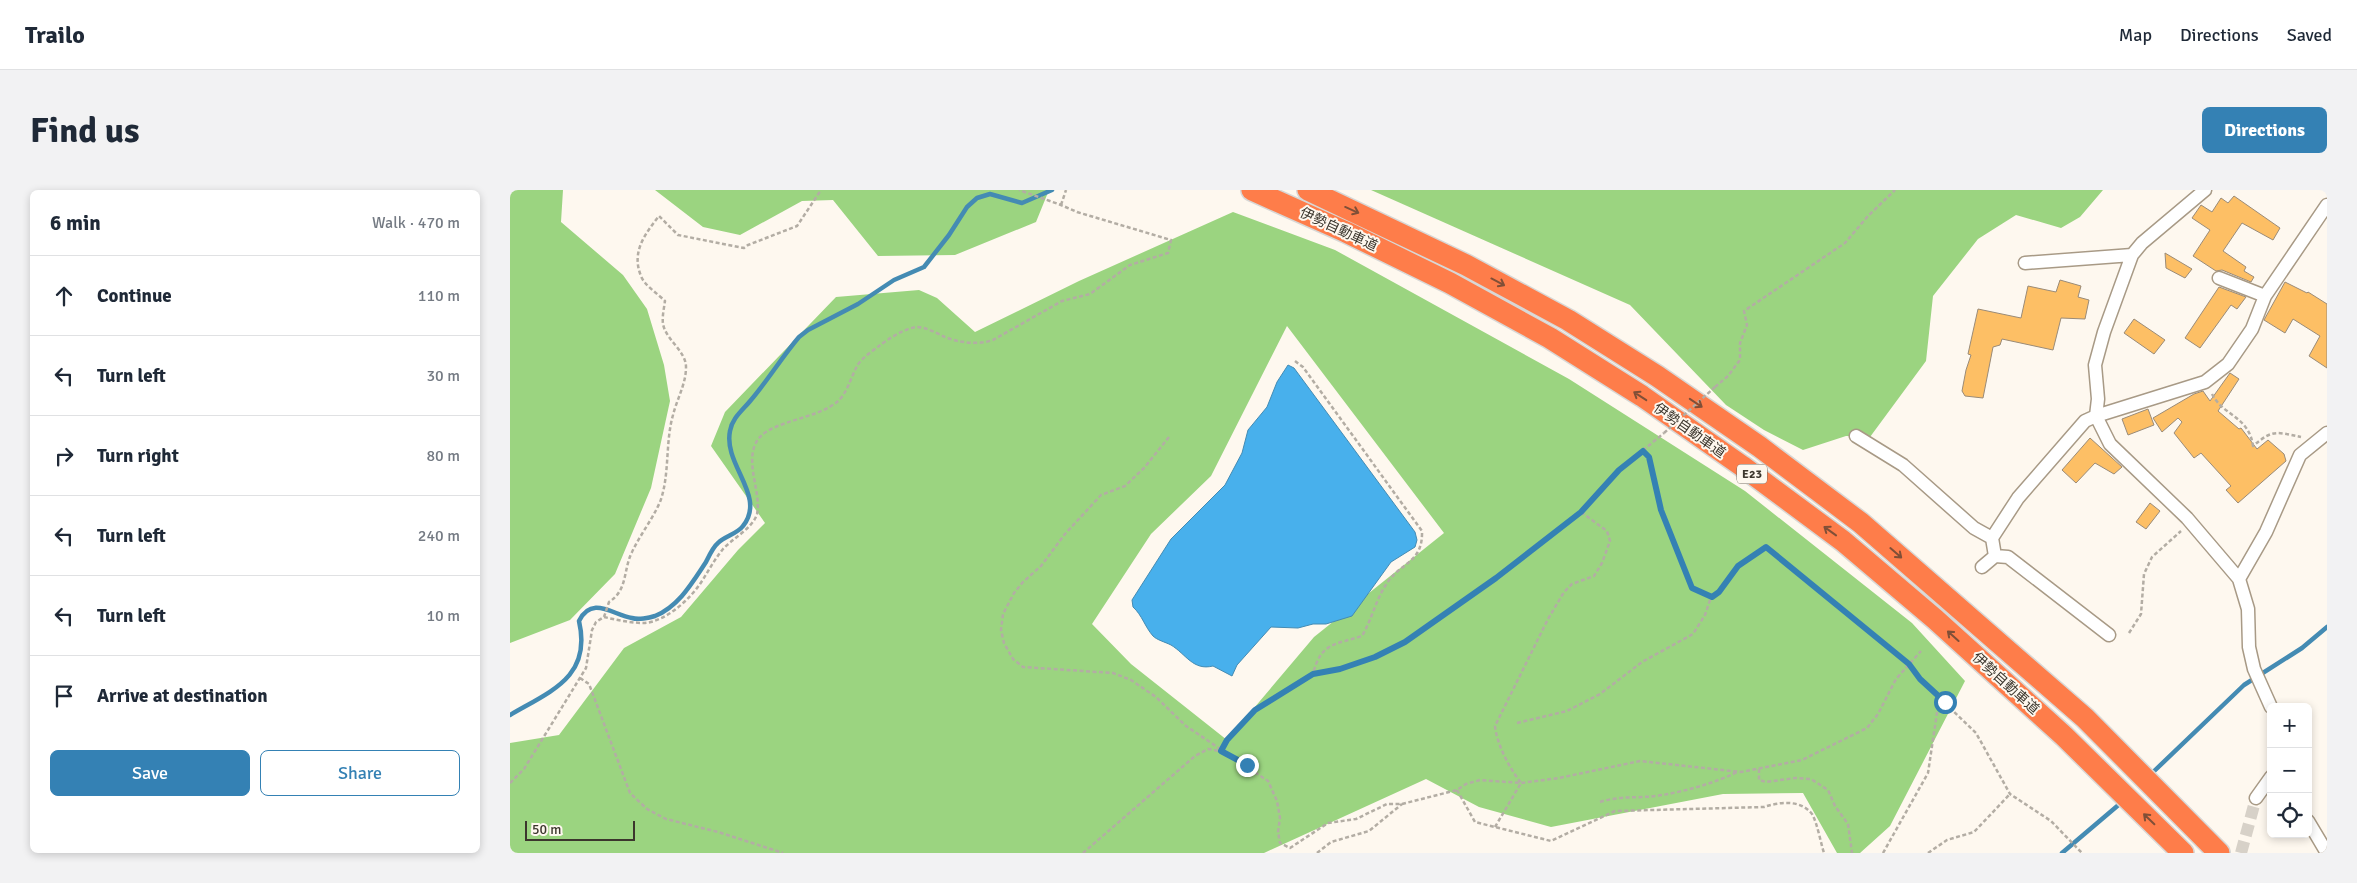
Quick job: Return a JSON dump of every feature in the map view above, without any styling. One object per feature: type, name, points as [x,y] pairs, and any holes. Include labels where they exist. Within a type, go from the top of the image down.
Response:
[{"type":"highway","name":"伊勢自動車道","points":[[1252,190],[1346,232],[1450,283],[1550,338],[1642,396],[1742,466],[1843,541],[1935,619],[2064,736],[2183,853]]},
{"type":"highway","name":"伊勢自動車道","points":[[1308,190],[1466,265],[1568,320],[1657,376],[1760,447],[1861,523],[2085,718],[2219,853]]},
{"type":"street","points":[[2205,190],[2142,243],[2132,254],[2104,332],[2095,366],[2098,399],[2096,416],[2110,444],[2187,518],[2239,579],[2248,609],[2249,647],[2254,668],[2269,703]]},
{"type":"street","points":[[1995,556],[1992,538],[2018,498],[2085,421],[2205,382],[2228,364],[2252,329],[2266,296],[2327,205]]},
{"type":"street","points":[[2025,263],[2132,254]]},
{"type":"street","points":[[2219,278],[2266,296]]},
{"type":"street","points":[[2239,579],[2266,532],[2300,454],[2327,433]]},
{"type":"street","points":[[1856,436],[1903,465],[1974,528],[1992,538]]},
{"type":"street","points":[[1982,567],[1995,556],[2008,557],[2109,635]]},
{"type":"street","points":[[2256,798],[2267,783]]},
{"type":"street","points":[[2312,826],[2325,844]]},
{"type":"path","points":[[510,783],[524,769],[586,668],[592,630],[596,622],[604,617],[609,602],[617,596],[624,581],[631,552],[660,501],[666,474],[669,434],[683,388],[686,366],[681,354],[666,333],[662,322],[665,301],[641,277],[638,247],[659,216],[672,232],[678,235],[744,248],[797,226],[821,190]]},
{"type":"path","points":[[604,617],[647,623],[679,607],[699,585],[724,548],[757,515],[753,456],[754,449],[761,436],[778,427],[808,417],[838,402],[858,364],[880,345],[916,327],[947,337],[983,344],[1062,300],[1090,294],[1130,264],[1168,252],[1171,240],[1076,212],[1019,190]]},
{"type":"path","points":[[1061,205],[1066,190]]},
{"type":"path","points":[[1221,751],[1227,740],[1255,710],[1313,674],[1340,669],[1375,657],[1405,642],[1496,578],[1581,512],[1619,470],[1728,376],[1740,360],[1740,343],[1747,325],[1744,311],[1845,244],[1868,216],[1895,190]]},
{"type":"path","points":[[1295,361],[1303,367],[1422,531],[1423,544],[1417,555],[1387,582],[1371,621],[1362,636],[1333,644],[1320,652],[1313,674]]},
{"type":"path","points":[[2205,382],[2215,401],[2243,422],[2252,438],[2253,446],[2268,434],[2279,433],[2307,438]]},
{"type":"path","points":[[1169,437],[1144,468],[1125,486],[1101,495],[1066,534],[1041,566],[1023,582],[1003,614],[1001,630],[1004,643],[1013,659],[1023,667],[1057,670],[1093,670],[1113,673],[1131,680],[1156,697],[1186,726],[1268,781],[1280,818],[1278,832],[1280,843],[1290,848],[1328,823],[1356,819],[1386,804],[1402,804],[1457,790],[1466,784],[1480,780],[1520,783],[1559,778],[1640,761],[1739,772]]},
{"type":"path","points":[[1643,451],[1649,457],[1661,510],[1688,582],[1692,588],[1712,597]]},
{"type":"path","points":[[1520,783],[1496,736],[1495,726],[1548,619],[1564,592],[1572,584],[1594,576],[1602,563],[1610,541],[1607,531],[1581,512]]},
{"type":"path","points":[[2129,633],[2141,614],[2144,574],[2152,557],[2181,531],[2187,518]]},
{"type":"path","points":[[1517,723],[1567,711],[1584,703],[1600,694],[1642,662],[1693,634],[1705,615],[1712,597],[1719,592],[1738,566],[1766,547],[1909,664],[1920,679],[1976,733],[2010,794],[2051,821],[2082,853]]},
{"type":"path","points":[[1600,802],[1613,797],[1661,796],[1727,778],[1739,772],[1802,760],[1867,728],[1878,714],[1896,679],[1921,651]]},
{"type":"path","points":[[580,678],[589,684],[630,793],[647,809],[666,819],[718,832],[783,853]]},
{"type":"path","points":[[1883,853],[1928,774],[1938,706],[1945,702]]},
{"type":"path","points":[[1082,853],[1195,756],[1208,749],[1221,751]]},
{"type":"path","points":[[1760,768],[1759,780],[1766,782],[1795,778],[1810,779],[1828,790],[1835,806],[1848,824],[1852,853]]},
{"type":"path","points":[[1495,827],[1520,783]]},
{"type":"path","points":[[1457,790],[1475,822],[1551,841],[1615,811],[1764,806],[1782,801],[1798,805],[1812,814],[1824,853]]},
{"type":"path","points":[[1928,853],[1947,840],[1974,832],[2010,794]]},
{"type":"path","points":[[1317,853],[1331,842],[1369,831],[1402,804]]},
{"type":"green space","points":[[510,190],[563,190],[561,222],[623,275],[647,309],[664,365],[670,401],[651,488],[615,574],[570,620],[510,643]]},
{"type":"green space","points":[[655,190],[1049,190],[1036,222],[955,255],[878,256],[833,200],[802,201],[740,235],[703,227]]},
{"type":"green space","points":[[1371,190],[2103,190],[2080,217],[2061,228],[2016,215],[1978,239],[1933,296],[1926,361],[1870,437],[1846,436],[1803,450],[1764,430],[1726,405],[1630,305]]},
{"type":"green space","points":[[1233,212],[1335,250],[1569,379],[1745,491],[1912,623],[1965,681],[1890,826],[1860,853],[1837,853],[1803,793],[1723,794],[1551,827],[1479,807],[1426,779],[1264,853],[510,853],[510,743],[559,735],[624,648],[681,617],[738,550],[765,523],[711,446],[725,412],[836,297],[919,290],[937,298],[975,332],[1079,281]],"holes":[[[1287,326],[1444,533],[1314,637],[1227,740],[1131,664],[1092,624],[1151,534],[1211,476]]]},
{"type":"water","points":[[1288,365],[1294,368],[1415,532],[1417,540],[1415,547],[1391,562],[1352,616],[1326,624],[1313,624],[1298,628],[1271,627],[1237,665],[1232,676],[1213,666],[1206,667],[1195,664],[1171,645],[1155,637],[1133,607],[1132,600],[1171,539],[1225,485],[1242,453],[1248,430],[1267,407],[1277,382]]},
{"type":"building","points":[[2234,196],[2280,228],[2273,240],[2242,223],[2223,251],[2246,267],[2244,271],[2254,277],[2251,282],[2222,270],[2216,271],[2193,256],[2210,230],[2192,218],[2201,205],[2212,212],[2221,198],[2228,203]]},
{"type":"building","points":[[2165,253],[2192,269],[2185,278],[2166,268]]},
{"type":"building","points":[[2060,280],[2081,286],[2078,297],[2089,300],[2085,319],[2061,318],[2053,350],[2002,339],[2000,345],[1993,347],[1983,398],[1965,396],[1962,391],[1971,355],[1968,354],[1978,309],[2021,318],[2028,286],[2056,292]]},
{"type":"building","points":[[2285,282],[2308,292],[2327,304],[2327,368],[2309,356],[2320,336],[2293,319],[2285,333],[2264,320]]},
{"type":"building","points":[[2219,287],[2246,297],[2237,309],[2231,305],[2200,348],[2185,338]]},
{"type":"building","points":[[2134,319],[2165,340],[2154,354],[2124,333]]},
{"type":"building","points":[[2230,373],[2239,379],[2218,411],[2239,429],[2241,428],[2257,449],[2268,440],[2284,454],[2286,461],[2238,503],[2226,490],[2231,486],[2201,453],[2194,458],[2174,433],[2182,422],[2178,418],[2162,432],[2153,418],[2194,394],[2203,391],[2210,401]]},
{"type":"building","points":[[2148,409],[2154,425],[2128,435],[2122,419]]},
{"type":"building","points":[[2090,438],[2122,467],[2114,474],[2095,463],[2076,483],[2062,470]]},
{"type":"building","points":[[2150,503],[2160,511],[2146,529],[2136,522]]},
{"type":"waterway","points":[[510,715],[553,689],[565,680],[574,669],[579,656],[581,640],[579,621],[584,613],[596,608],[640,619],[664,612],[690,586],[716,545],[743,526],[749,515],[750,503],[748,492],[732,456],[730,444],[731,426],[738,414],[799,337],[808,330],[858,304],[894,280],[924,267],[949,235],[967,207],[977,198],[990,194],[1022,203],[1052,190]]},
{"type":"waterway","points":[[2149,776],[2244,685],[2302,648],[2327,627]]},
{"type":"waterway","points":[[2062,853],[2122,802]]},
{"type":"tunnel","points":[[2241,853],[2256,798]]},
{"type":"route","points":[[1247,765],[1221,751],[1227,740],[1241,723],[1255,710],[1313,674],[1340,669],[1375,657],[1405,642],[1496,578],[1581,512],[1619,470],[1643,451],[1649,457],[1661,510],[1665,516],[1688,582],[1692,588],[1708,597],[1712,597],[1719,592],[1738,566],[1766,547],[1909,664],[1920,679],[1945,702]]}]
